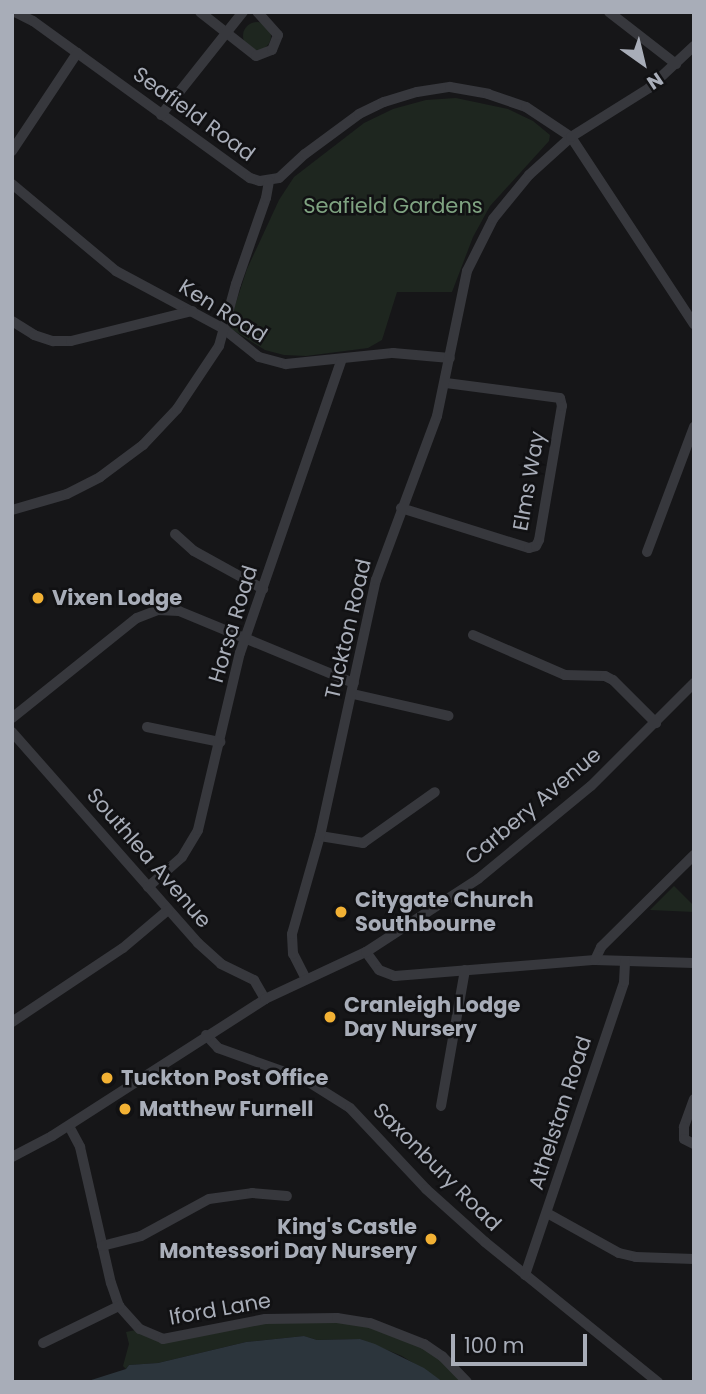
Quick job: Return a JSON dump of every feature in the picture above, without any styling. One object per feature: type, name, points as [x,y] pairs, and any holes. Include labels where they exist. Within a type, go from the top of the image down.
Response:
[{"type":"street","name":"Seafield Road","points":[[15,12],[33,21],[250,178],[269,181],[279,178],[305,154],[359,114],[384,102],[450,87],[488,94],[526,107],[570,137],[694,324]]},
{"type":"street","points":[[200,12],[256,56],[272,50],[278,35],[257,12]]},
{"type":"street","points":[[161,115],[243,12]]},
{"type":"street","points":[[609,12],[676,64]]},
{"type":"street","name":"Tuckton Road","points":[[306,979],[290,944],[320,836],[376,580],[429,440],[446,383],[464,283],[479,244],[493,219],[529,175],[570,137],[649,88],[694,46]]},
{"type":"street","points":[[12,152],[76,53]]},
{"type":"street","points":[[12,510],[82,486],[143,445],[193,388],[212,360],[224,329],[269,181]]},
{"type":"street","name":"Ken Road","points":[[12,184],[116,271],[224,329],[259,357],[286,364],[341,361],[393,353],[450,358]]},
{"type":"street","points":[[12,321],[34,335],[53,341],[71,341],[192,311]]},
{"type":"street","name":"Horsa Road","points":[[148,887],[192,844],[245,638],[341,361]]},
{"type":"street","name":"Elms Way","points":[[401,509],[529,548],[536,546],[539,540],[562,406],[560,398],[446,383]]},
{"type":"street","points":[[647,552],[694,427]]},
{"type":"street","points":[[175,534],[194,551],[263,589]]},
{"type":"street","points":[[12,718],[137,618],[149,613],[179,611],[245,638],[354,689],[449,716]]},
{"type":"street","points":[[473,635],[565,675],[605,676],[613,680],[656,723]]},
{"type":"street","name":"Carbery Avenue","points":[[306,979],[366,952],[445,901],[514,851],[591,786],[694,682]]},
{"type":"street","points":[[147,727],[220,742]]},
{"type":"street","name":"Southlea Avenue","points":[[12,732],[168,910],[221,964],[254,980],[265,999]]},
{"type":"street","points":[[320,836],[363,843],[435,792]]},
{"type":"street","points":[[595,960],[601,947],[694,855]]},
{"type":"street","points":[[12,1022],[123,948],[168,910]]},
{"type":"street","points":[[366,952],[379,970],[395,976],[595,960],[694,962]]},
{"type":"street","name":"Athelstan Road","points":[[525,1275],[624,982],[625,961]]},
{"type":"street","points":[[441,1106],[465,971]]},
{"type":"street","points":[[13,1155],[69,1126],[206,1035],[265,999],[306,979]]},
{"type":"street","name":"Saxonbury Road","points":[[206,1035],[218,1048],[304,1079],[350,1108],[426,1189],[525,1275],[657,1382]]},
{"type":"street","points":[[694,1099],[684,1127],[684,1139],[694,1144]]},
{"type":"street","name":"Iford Lane","points":[[69,1126],[80,1147],[102,1246],[119,1306],[129,1321],[140,1329],[163,1339],[265,1319],[337,1318],[370,1323],[424,1344],[442,1356],[467,1382]]},
{"type":"street","points":[[102,1246],[141,1236],[209,1199],[252,1193],[287,1196]]},
{"type":"street","points":[[547,1213],[620,1253],[636,1257],[694,1259]]},
{"type":"street","points":[[43,1343],[119,1306]]},
{"type":"green space","points":[[257,22],[267,26],[271,36],[267,46],[257,50],[247,46],[243,36],[247,26]]},
{"type":"green space","name":"Seafield Gardens","points":[[456,98],[508,109],[533,121],[550,135],[549,141],[490,206],[473,237],[452,292],[397,292],[382,340],[368,348],[306,356],[284,355],[265,350],[228,327],[247,269],[279,200],[294,177],[364,123],[393,109],[426,100]]},
{"type":"green space","points":[[674,886],[694,906],[694,912],[650,910]]},
{"type":"green space","points":[[337,1318],[424,1344],[467,1382],[443,1382],[402,1356],[360,1339],[317,1340],[304,1336],[246,1342],[158,1363],[129,1365],[126,1369],[123,1366],[129,1344],[126,1332],[140,1329],[152,1336],[233,1323]]},
{"type":"shaded area","points":[[304,1336],[317,1340],[360,1339],[424,1368],[443,1382],[85,1382],[126,1369],[129,1365],[158,1363],[246,1342]]},
{"type":"place","name":"Vixen Lodge","points":[[38,598]]},
{"type":"place","name":"Citygate Church Southbourne","points":[[341,912]]},
{"type":"place","name":"Cranleigh Lodge Day Nursery","points":[[330,1017]]},
{"type":"place","name":"Tuckton Post Office","points":[[107,1078]]},
{"type":"place","name":"Matthew Furnell","points":[[125,1109]]},
{"type":"place","name":"King's Castle Montessori Day Nursery","points":[[431,1239]]}]
